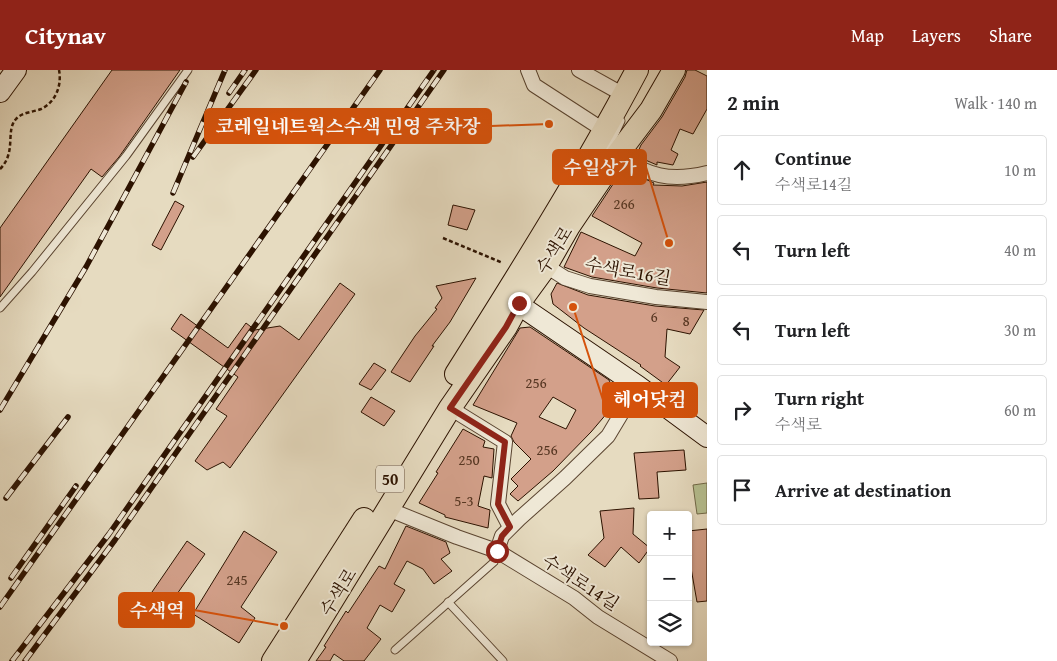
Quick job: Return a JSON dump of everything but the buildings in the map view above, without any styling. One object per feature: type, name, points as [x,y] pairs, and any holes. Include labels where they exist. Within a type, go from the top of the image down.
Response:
[{"type":"main road","points":[[0,92],[16,70]]},
{"type":"main road","name":"수색로","points":[[272,661],[513,300],[605,131],[625,104],[637,70]]},
{"type":"main road","name":"수색로","points":[[295,661],[450,408],[506,327],[513,300],[546,266],[587,199],[651,110],[674,70]]},
{"type":"main road","points":[[513,300],[638,386],[707,437]]},
{"type":"street","points":[[528,70],[534,85],[605,131]]},
{"type":"street","points":[[579,70],[625,104]]},
{"type":"street","points":[[617,155],[634,166],[664,177],[690,177],[707,173]]},
{"type":"street","name":"수색로16길","points":[[546,266],[565,278],[590,286],[656,297],[707,302]]},
{"type":"street","points":[[497,551],[502,536],[510,527],[565,478],[608,436],[638,386]]},
{"type":"street","points":[[450,408],[505,442],[498,504],[510,527]]},
{"type":"street","name":"수색로14길","points":[[388,509],[497,551],[574,598],[598,617],[670,661]]},
{"type":"lane","points":[[0,308],[32,272],[126,156],[188,70]]},
{"type":"lane","points":[[587,199],[625,104]]},
{"type":"lane","points":[[394,650],[494,562],[497,551]]},
{"type":"lane","points":[[448,602],[503,661]]},
{"type":"path","points":[[0,169],[10,153],[12,127],[16,119],[19,116],[42,109],[50,104],[60,84],[59,70]]},
{"type":"path","points":[[443,238],[503,264]]},
{"type":"green space","points":[[707,483],[707,513],[697,514],[693,485]]},
{"type":"railway","points":[[173,193],[225,70]]},
{"type":"railway","points":[[229,93],[245,70]]},
{"type":"railway","points":[[193,157],[256,70]]},
{"type":"railway","points":[[0,607],[380,70]]},
{"type":"railway","points":[[12,661],[109,534],[434,70]]},
{"type":"railway","points":[[25,661],[115,540],[444,70]]},
{"type":"railway","points":[[0,410],[86,267],[186,82]]},
{"type":"railway","points":[[6,498],[68,417]]},
{"type":"railway","points":[[11,578],[76,486]]},
{"type":"place","name":"코레일네트웍스수색 민영 주차장","points":[[549,124]]},
{"type":"place","name":"수일상가","points":[[669,243]]},
{"type":"place","name":"헤어닷컴","points":[[573,307]]},
{"type":"place","name":"수색역","points":[[284,626]]},
{"type":"route","points":[[497,551],[502,536],[510,527],[498,504],[505,442],[450,408],[506,327],[519,303]]}]
